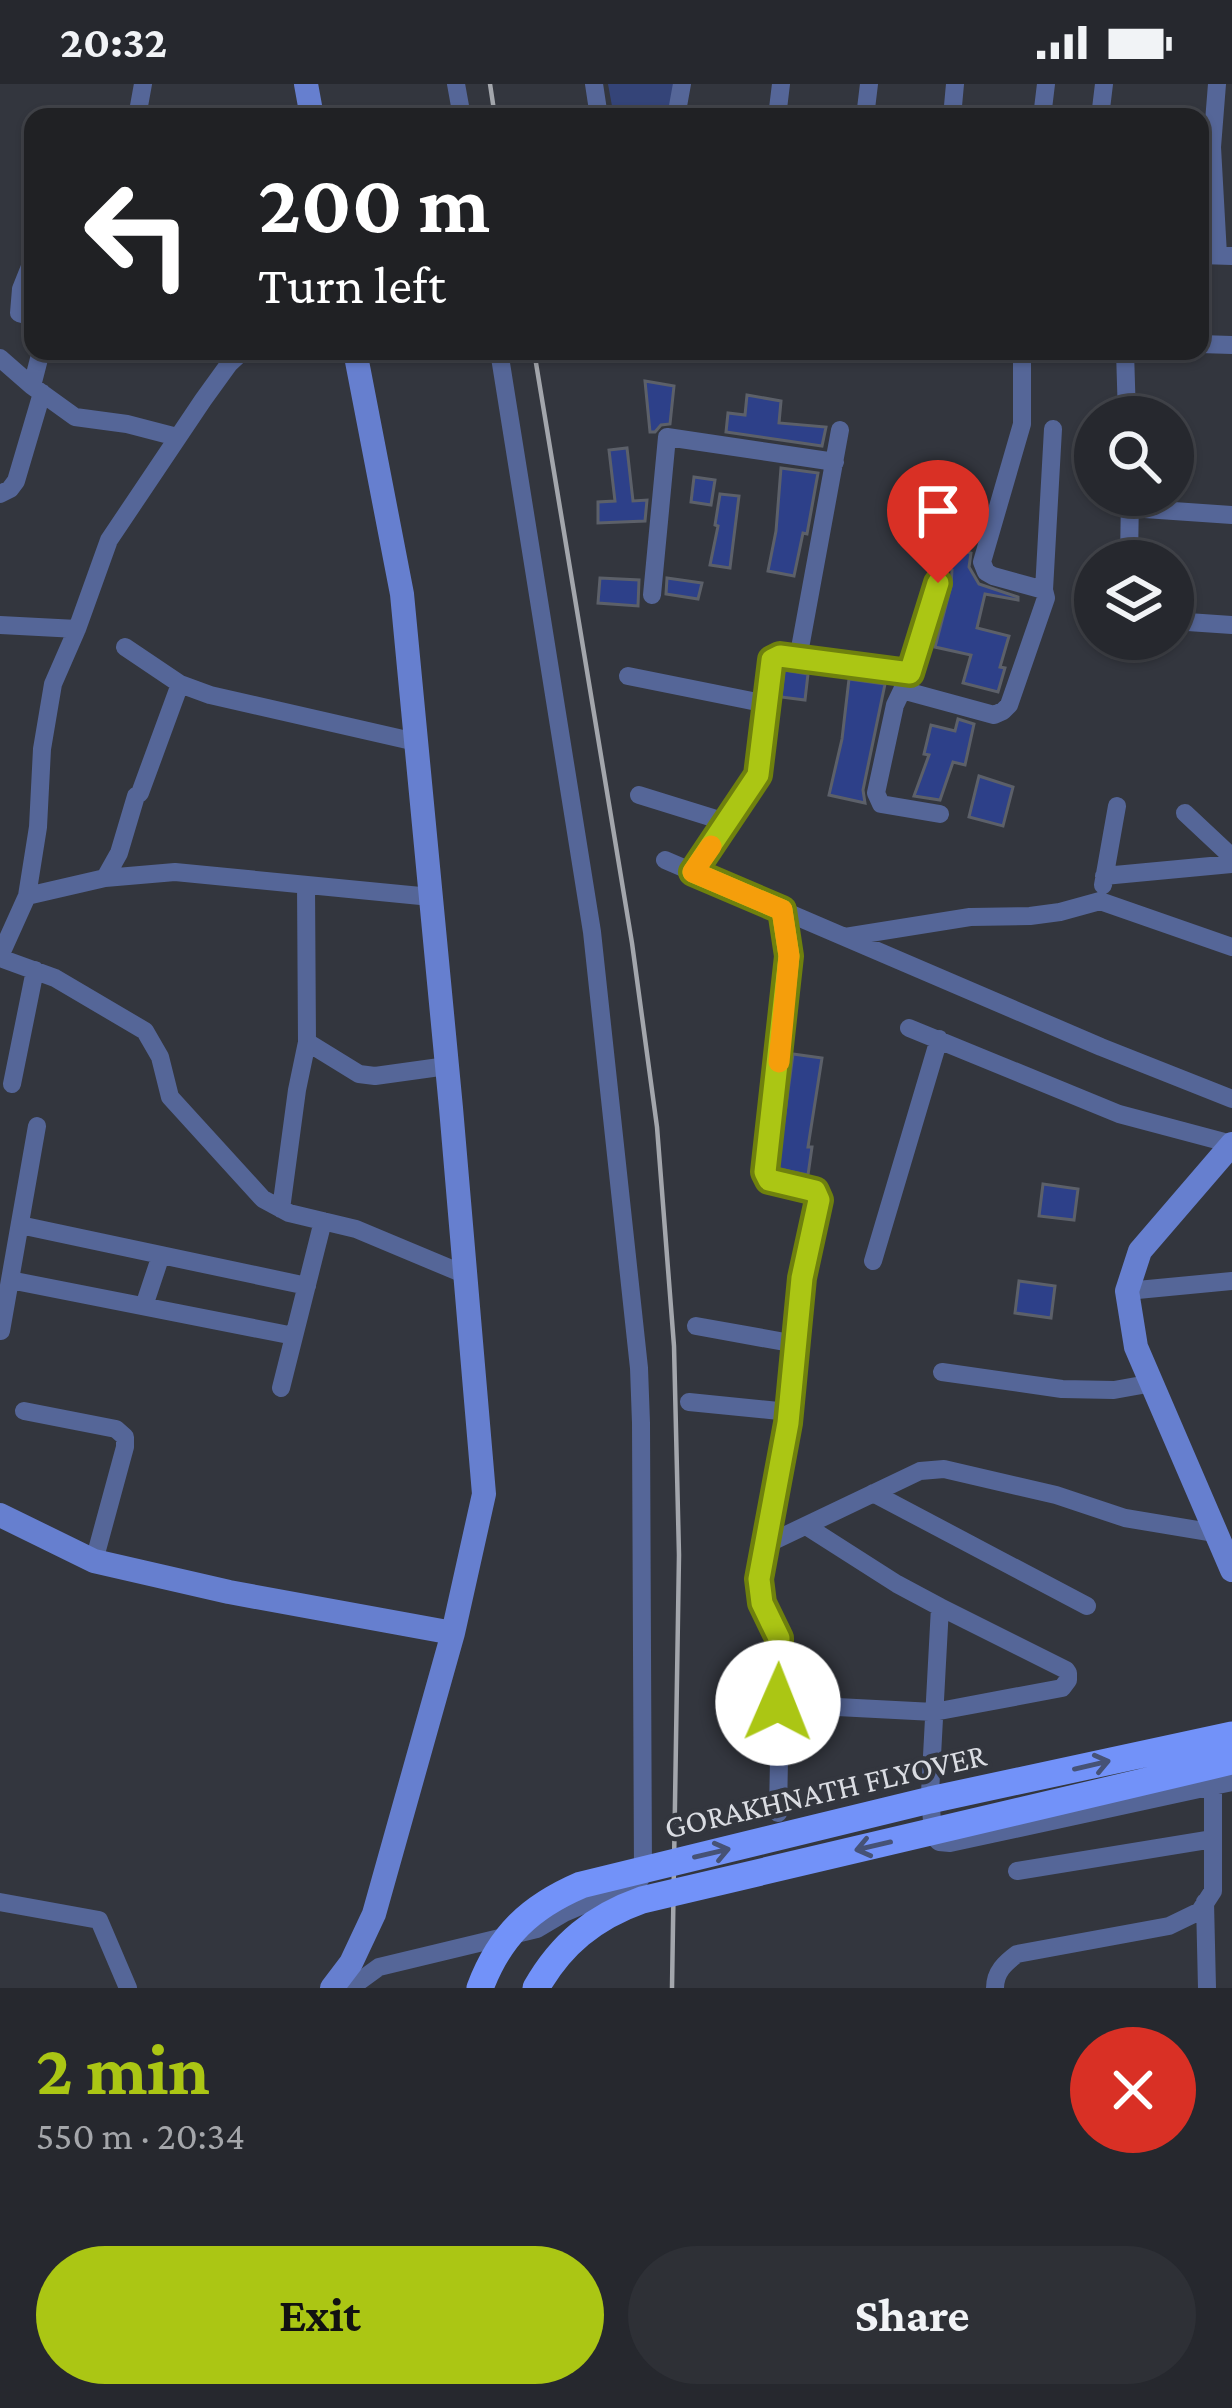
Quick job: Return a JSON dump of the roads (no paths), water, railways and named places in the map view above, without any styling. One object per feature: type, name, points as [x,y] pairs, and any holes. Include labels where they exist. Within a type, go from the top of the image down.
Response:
[{"type":"main road","name":"GORAKHNATH FLYOVER","points":[[480,1988],[502,1942],[521,1921],[554,1896],[607,1876],[1232,1735]]},
{"type":"main road","name":"GORAKHNATH FLYOVER","points":[[536,1988],[580,1932],[642,1900],[1232,1761]]},
{"type":"street","points":[[1216,84],[1212,147],[1217,256]]},
{"type":"street","points":[[24,280],[19,313],[24,314]]},
{"type":"street","points":[[0,358],[75,417],[178,437]]},
{"type":"street","points":[[0,494],[16,481],[40,360]]},
{"type":"street","points":[[233,360],[109,540],[53,683],[27,896],[0,957],[55,978],[145,1031],[160,1057],[170,1097],[263,1199],[281,1209],[356,1229],[466,1275]]},
{"type":"street","points":[[332,1988],[351,1963],[374,1914],[453,1633],[484,1494],[402,594],[358,360]]},
{"type":"street","points":[[350,1988],[380,1967],[537,1929],[639,1881],[643,1874],[639,1368],[592,932],[500,360]]},
{"type":"street","points":[[1022,360],[1022,424],[982,562],[993,576],[1044,590]]},
{"type":"street","points":[[1125,360],[1126,396]]},
{"type":"street","points":[[693,872],[758,775],[772,660],[780,656],[906,681],[994,715],[1009,705],[1046,598],[1053,429]]},
{"type":"street","points":[[798,659],[840,430]]},
{"type":"street","points":[[652,595],[667,437],[835,462]]},
{"type":"street","points":[[1194,510],[1232,515]]},
{"type":"street","points":[[935,561],[938,583],[895,705],[876,793],[881,804],[940,814]]},
{"type":"street","points":[[1194,622],[1232,625]]},
{"type":"street","points":[[0,626],[77,629]]},
{"type":"street","points":[[125,647],[180,683],[210,695],[416,742]]},
{"type":"street","points":[[628,676],[767,704]]},
{"type":"street","points":[[105,878],[119,854],[180,683]]},
{"type":"street","points":[[639,795],[727,822]]},
{"type":"street","points":[[1100,901],[1117,806]]},
{"type":"street","points":[[1185,813],[1232,861]]},
{"type":"street","points":[[664,860],[1232,1099]]},
{"type":"street","points":[[1104,876],[1232,861]]},
{"type":"street","points":[[27,896],[105,878],[175,872],[431,897]]},
{"type":"street","points":[[281,1209],[307,1042],[306,885]]},
{"type":"street","points":[[845,938],[970,917],[1045,914],[1100,901],[1232,947]]},
{"type":"street","points":[[778,1813],[779,1638],[759,1591],[789,1412],[802,1278],[819,1200],[815,1191],[769,1180],[765,1172],[789,956],[782,910]]},
{"type":"street","points":[[13,1084],[34,970]]},
{"type":"street","points":[[909,1028],[1119,1114],[1232,1144],[1140,1251],[1127,1291],[1136,1347],[1232,1570]]},
{"type":"street","points":[[873,1261],[938,1040]]},
{"type":"street","points":[[307,1042],[359,1074],[447,1066]]},
{"type":"street","points":[[1,1331],[37,1126]]},
{"type":"street","points":[[281,1388],[323,1221]]},
{"type":"street","points":[[20,1226],[307,1286]]},
{"type":"street","points":[[144,1306],[160,1255]]},
{"type":"street","points":[[10,1280],[294,1336]]},
{"type":"street","points":[[1127,1291],[1232,1281]]},
{"type":"street","points":[[696,1326],[796,1343]]},
{"type":"street","points":[[942,1372],[1062,1389],[1114,1390],[1153,1383]]},
{"type":"street","points":[[689,1402],[789,1412]]},
{"type":"street","points":[[24,1411],[116,1429],[125,1436],[94,1561]]},
{"type":"street","points":[[764,1546],[920,1471],[944,1469],[1056,1495],[1125,1518],[1215,1533]]},
{"type":"street","points":[[873,1493],[1087,1606]]},
{"type":"street","points":[[0,1515],[94,1561],[229,1592],[453,1633]]},
{"type":"street","points":[[778,1703],[934,1712],[1062,1688],[1068,1680],[1066,1670],[896,1584],[806,1526]]},
{"type":"street","points":[[940,1607],[930,1792],[933,1836],[939,1842],[1223,1784],[1213,1839],[1213,1891],[1200,1911],[1169,1926],[1018,1954],[1004,1964],[995,1988]]},
{"type":"street","points":[[1017,1871],[1213,1839]]},
{"type":"street","points":[[0,1902],[99,1920],[128,1988]]},
{"type":"street","points":[[1205,1903],[1207,1988]]},
{"type":"railway","points":[[490,84],[494,108]]},
{"type":"railway","points":[[535,360],[632,943],[657,1127],[674,1346],[679,1555],[672,1988]]}]
